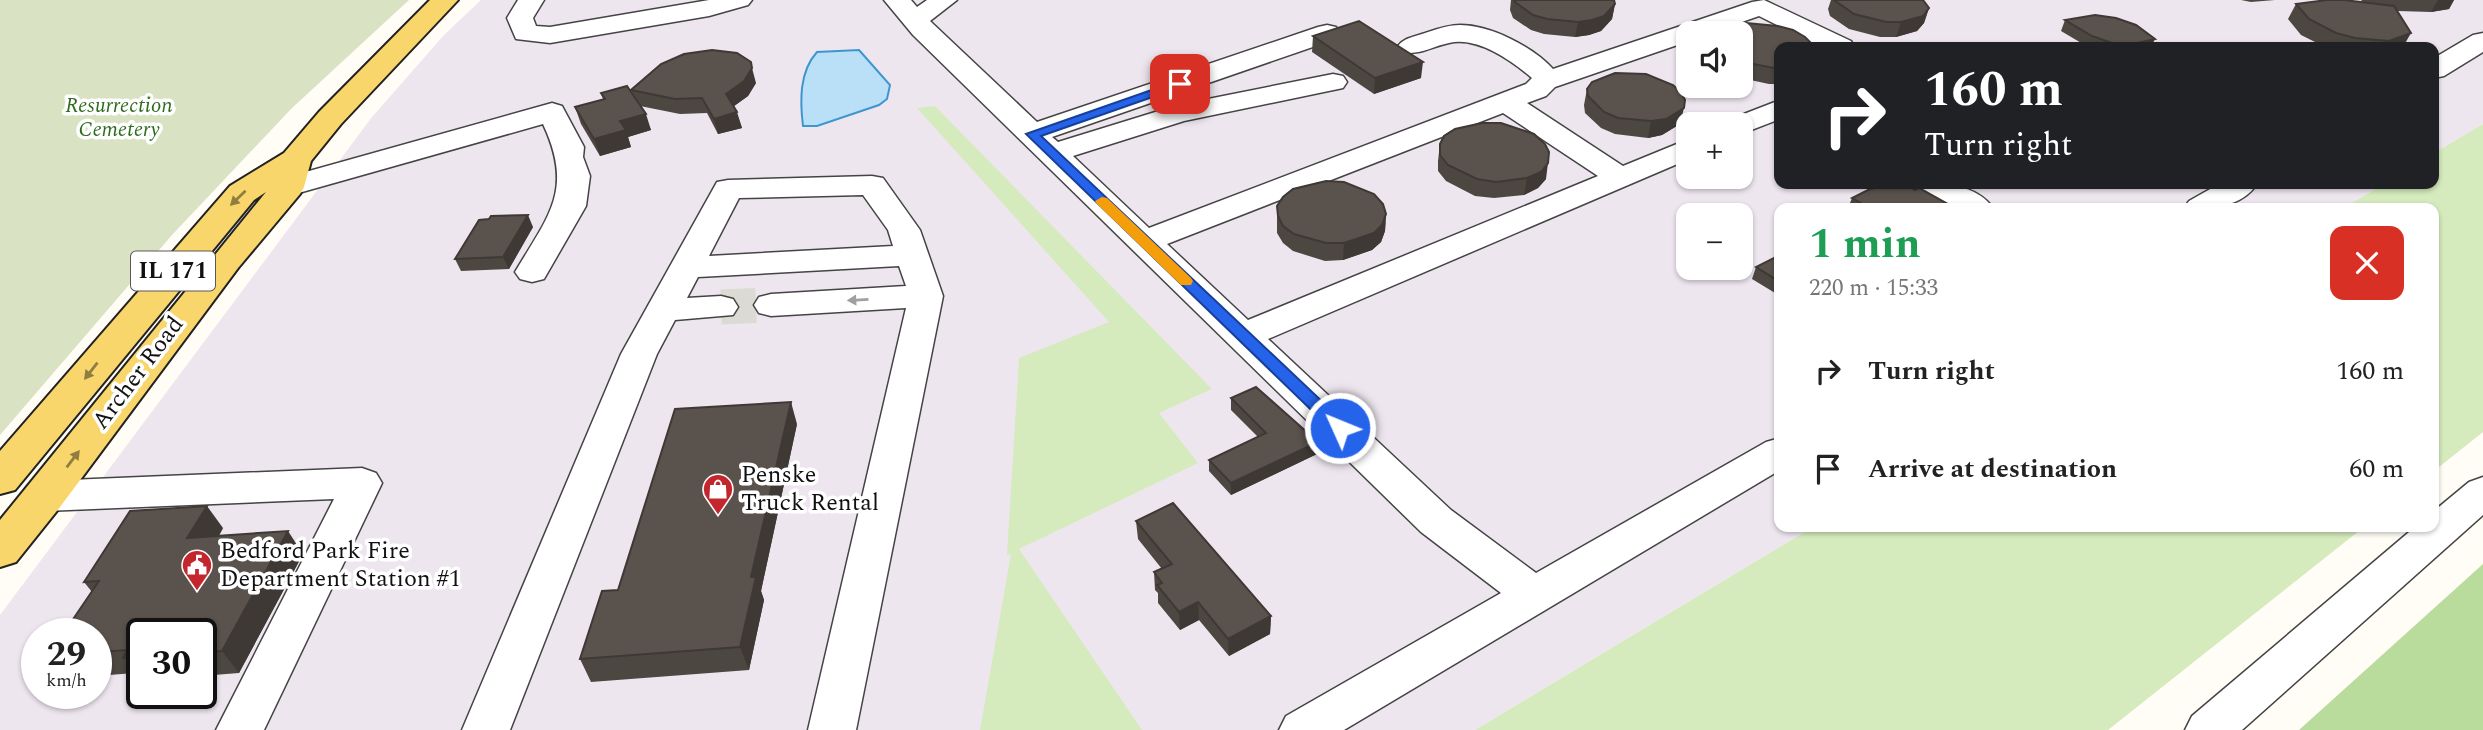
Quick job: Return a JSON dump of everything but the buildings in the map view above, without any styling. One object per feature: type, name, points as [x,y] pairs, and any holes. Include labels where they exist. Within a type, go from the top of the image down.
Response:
[{"type":"main road","name":"Archer Road","points":[[0,550],[46,496],[330,118],[445,0]]},
{"type":"main road","name":"Archer Road","points":[[0,479],[242,192],[291,173]]},
{"type":"street","points":[[531,0],[520,18],[526,33],[550,35],[709,8],[738,0]]},
{"type":"street","points":[[906,10],[944,0]]},
{"type":"street","points":[[1143,241],[1536,90],[1545,81],[1761,7],[1831,42]]},
{"type":"street","points":[[906,10],[1436,521],[1534,595]]},
{"type":"street","points":[[1042,144],[1327,33]]},
{"type":"street","points":[[1412,46],[1444,36],[1473,34],[1538,68],[1547,79],[1545,81]]},
{"type":"street","points":[[2439,67],[2483,41]]},
{"type":"street","points":[[1042,144],[1333,82]]},
{"type":"street","points":[[1504,102],[1621,178]]},
{"type":"street","points":[[1753,120],[1774,111]]},
{"type":"street","points":[[291,173],[552,112],[569,147],[568,157],[575,176],[570,205],[532,272]]},
{"type":"street","points":[[1243,336],[1676,154]]},
{"type":"street","points":[[486,730],[639,354],[728,189],[872,185],[904,230],[926,296],[832,730]]},
{"type":"street","points":[[686,267],[912,255]]},
{"type":"street","points":[[771,305],[926,296]]},
{"type":"street","points":[[662,310],[720,307]]},
{"type":"street","points":[[1303,730],[1774,455]]},
{"type":"street","points":[[46,496],[362,483],[240,730]]},
{"type":"street","points":[[2439,530],[2483,492]]},
{"type":"street","points":[[2209,730],[2437,532]]},
{"type":"lane","points":[[1942,189],[1968,203]]},
{"type":"lane","points":[[2209,203],[2232,189]]},
{"type":"shaded area","points":[[481,0],[2483,0],[2483,124],[2439,150],[2439,42],[1774,42],[1774,189],[2375,189],[2352,203],[1774,203],[1774,532],[1805,532],[1475,730],[0,730],[0,615],[372,117],[444,35]]},
{"type":"green space","name":"Resurrection Cemetery","points":[[0,0],[409,0],[291,109],[172,235],[0,435]]},
{"type":"green space","points":[[935,106],[1212,389],[1159,413],[1198,463],[1019,549],[1142,730],[980,730],[1011,554],[1007,555],[1019,358],[1109,322],[917,108]]},
{"type":"green space","points":[[2483,124],[2483,432],[2439,467],[2439,203],[2352,203],[2375,189],[2439,189],[2439,150]]},
{"type":"green space","points":[[1805,532],[2358,532],[2108,730],[1475,730]]},
{"type":"green space","points":[[2483,564],[2483,730],[2299,730]]},
{"type":"water","points":[[859,50],[890,85],[887,99],[879,105],[817,126],[803,126],[802,87],[811,60],[817,52]]},
{"type":"tunnel","points":[[721,307],[771,305]]},
{"type":"slow traffic","points":[[1102,201],[1186,281]]},
{"type":"place","name":"Penske Truck Rental","points":[[718,516]]},
{"type":"place","name":"Bedford Park Fire Department Station #1","points":[[197,592]]},
{"type":"route","points":[[1180,84],[1032,134],[1340,428]]}]
